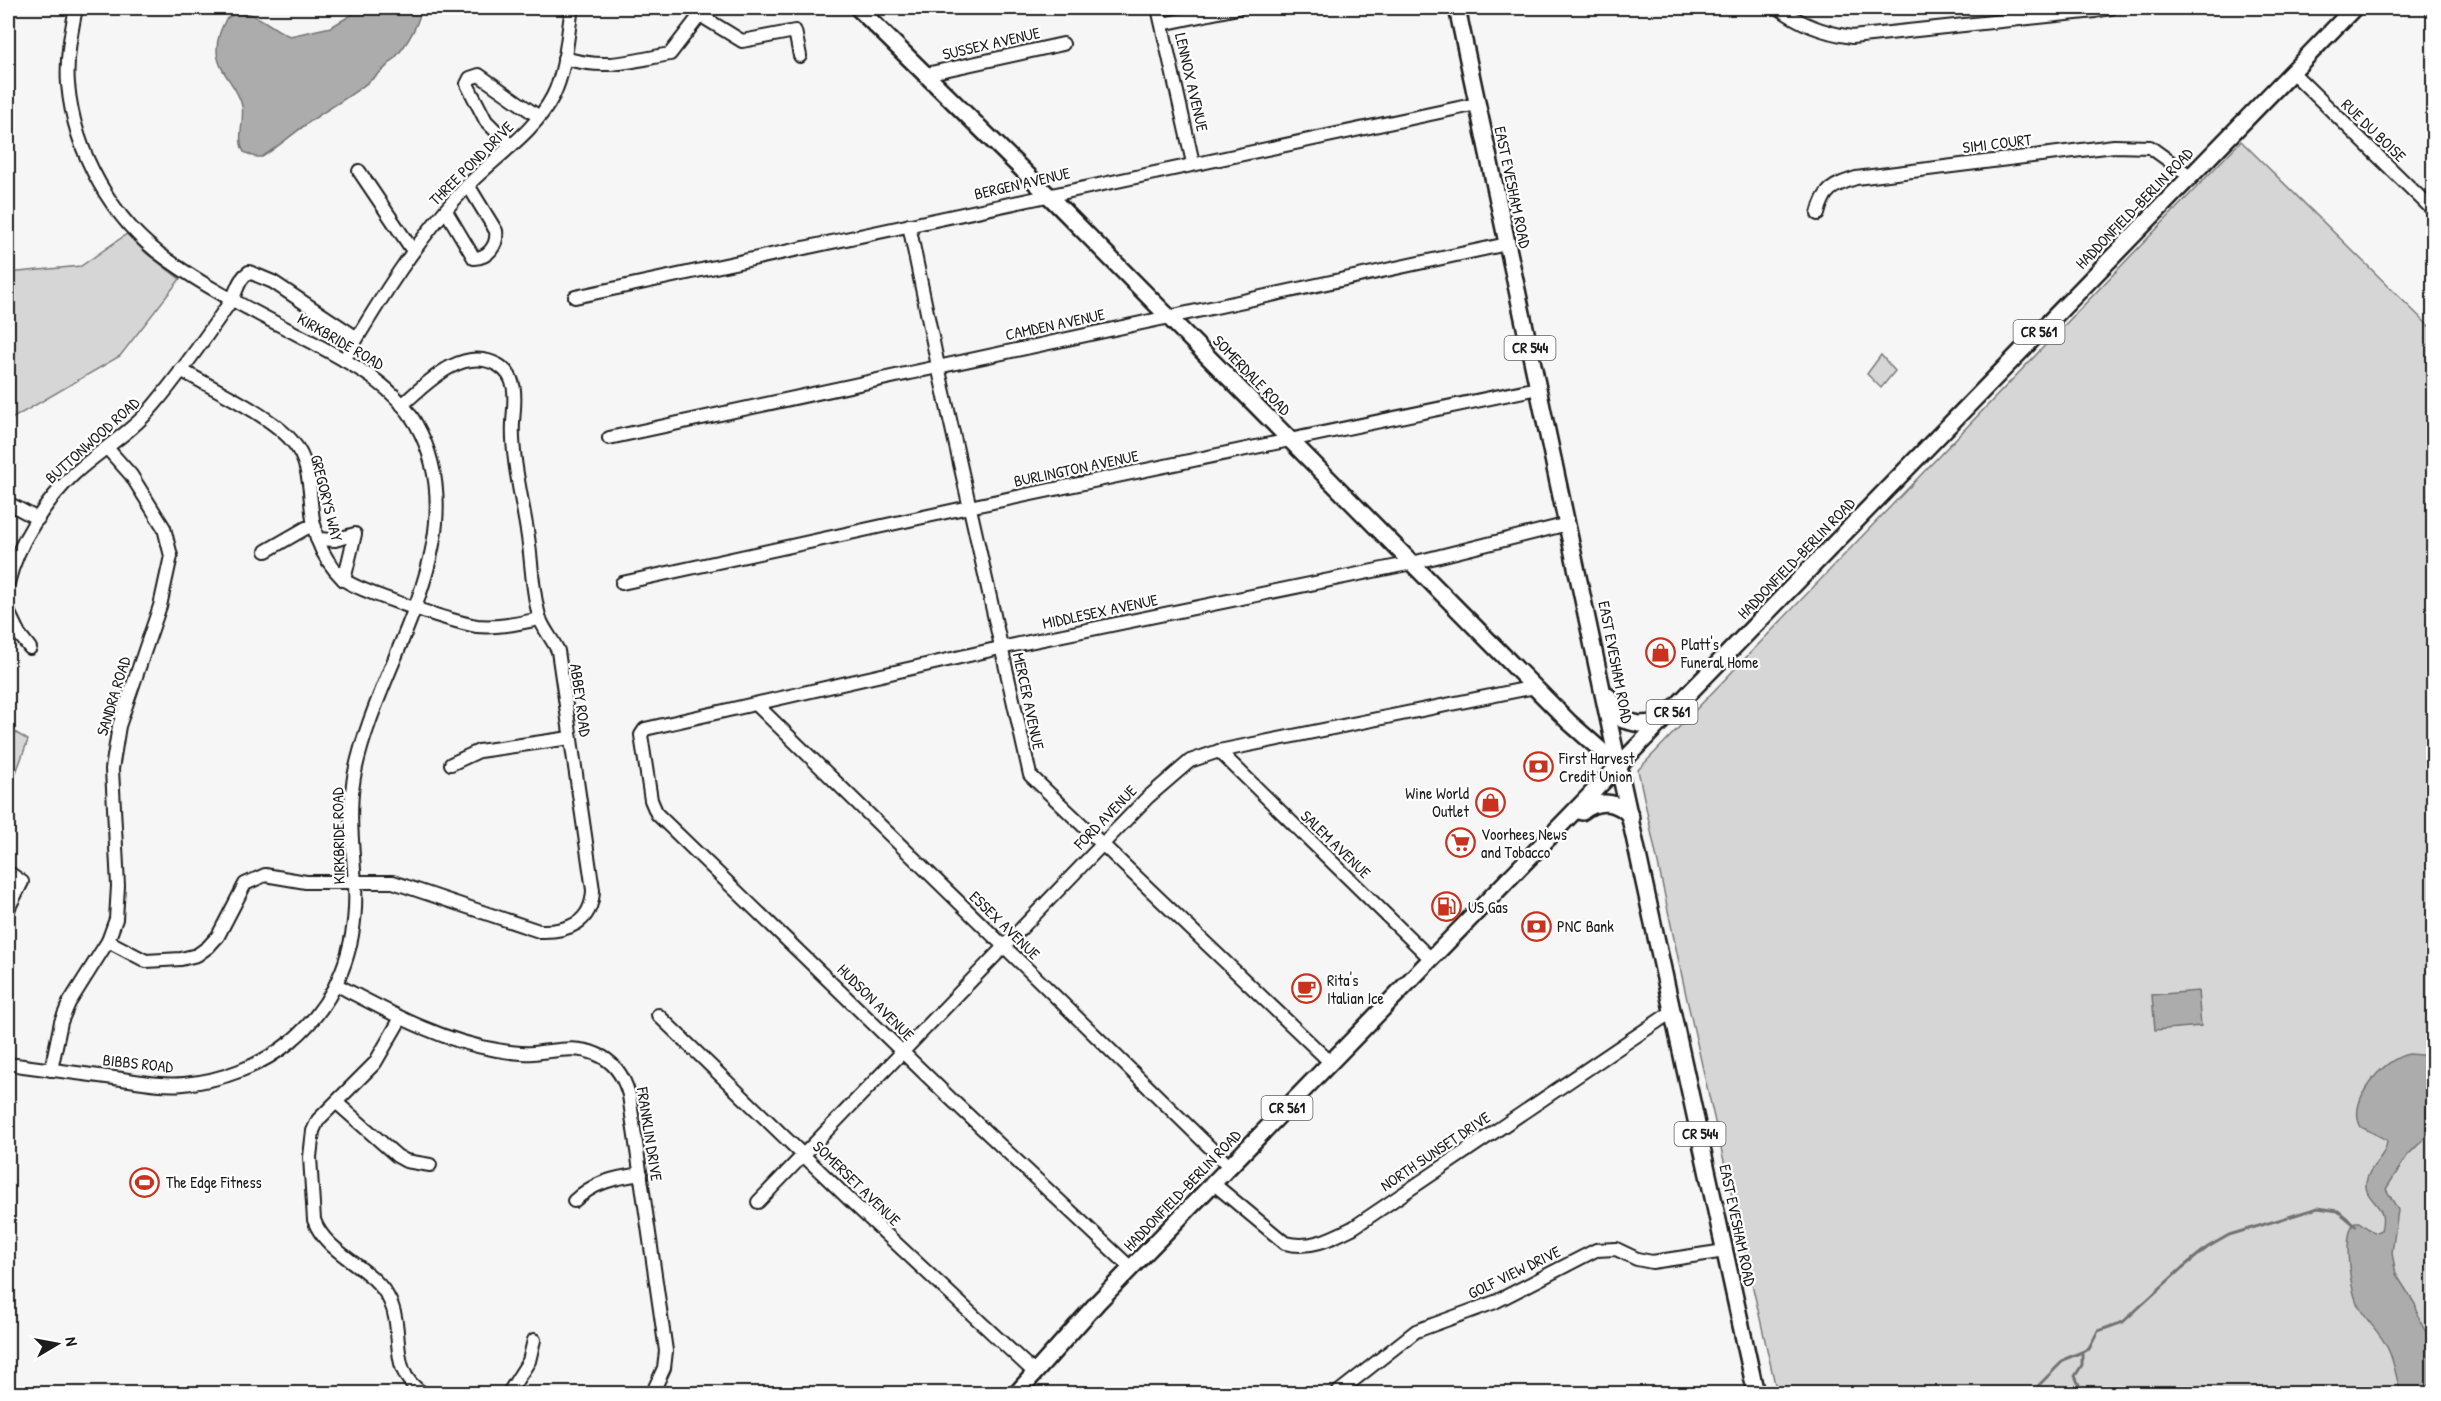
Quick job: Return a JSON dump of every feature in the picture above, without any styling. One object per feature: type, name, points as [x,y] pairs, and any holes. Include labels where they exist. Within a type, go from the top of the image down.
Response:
[{"type":"main road","name":"SOMERDALE ROAD","points":[[858,8],[1047,194],[1535,687],[1620,767]]},
{"type":"main road","name":"EAST EVESHAM ROAD","points":[[1457,8],[1756,1394]]},
{"type":"main road","name":"HADDONFIELD-BERLIN ROAD","points":[[1016,1394],[1131,1268],[1620,767],[2354,8]]},
{"type":"main road","points":[[1603,688],[1623,720],[1640,724],[1657,723],[1664,716],[1669,716]]},
{"type":"main road","points":[[1576,812],[1582,812],[1597,803],[1607,802],[1616,805],[1631,817]]},
{"type":"street","name":"KIRKBRIDE ROAD","points":[[76,8],[70,45],[68,84],[81,143],[98,181],[125,222],[153,249],[195,278],[344,360],[380,383],[414,420],[432,462],[438,500],[435,540],[414,606],[370,723],[354,775],[351,803],[355,915],[350,950],[337,985]]},
{"type":"street","name":"THREE POND DRIVE","points":[[344,360],[413,251],[468,185],[539,117],[558,85],[572,8]]},
{"type":"street","name":"LENNOX AVENUE","points":[[1158,8],[1193,163]]},
{"type":"street","points":[[1162,24],[1238,8]]},
{"type":"street","points":[[1779,8],[1804,24],[1830,33],[1852,37],[2095,12],[2111,8]]},
{"type":"street","points":[[564,58],[590,65],[609,66],[670,54],[699,11],[742,41],[795,32],[800,56]]},
{"type":"street","name":"SUSSEX AVENUE","points":[[926,74],[1063,44]]},
{"type":"street","name":"RUE DU BOISE","points":[[2292,72],[2433,211]]},
{"type":"street","points":[[511,146],[486,121],[467,84],[470,78],[479,75],[539,117]]},
{"type":"street","name":"BERGEN AVENUE","points":[[574,297],[1047,194],[1477,104]]},
{"type":"street","name":"SIMI COURT","points":[[1818,214],[1823,196],[1829,189],[1856,178],[2114,146],[2150,147],[2190,176]]},
{"type":"street","points":[[359,171],[413,251]]},
{"type":"street","points":[[446,211],[474,258],[489,253],[493,248],[496,231],[468,185]]},
{"type":"street","name":"MERCER AVENUE","points":[[909,225],[1000,648],[1030,775],[1331,1063]]},
{"type":"street","name":"CAMDEN AVENUE","points":[[609,438],[1507,244]]},
{"type":"street","name":"BUTTONWOOD ROAD","points":[[8,583],[12,566],[38,519],[74,474],[135,425],[181,370],[232,299],[240,278],[249,272],[273,282],[357,338]]},
{"type":"street","name":"ABBEY ROAD","points":[[108,942],[146,961],[181,959],[208,947],[218,936],[245,884],[256,878],[276,875],[306,882],[393,882],[528,929],[564,931],[584,918],[590,908],[593,890],[558,651],[540,619],[514,438],[515,392],[513,382],[498,365],[478,361],[463,363],[439,372],[402,405]]},
{"type":"street","name":"GREGORYS WAY","points":[[181,370],[273,424],[294,442],[311,490],[316,533],[324,555],[344,580],[379,596],[475,626],[495,626],[540,619]]},
{"type":"street","name":"BURLINGTON AVENUE","points":[[622,584],[969,507],[1538,388]]},
{"type":"street","name":"SANDRA ROAD","points":[[51,1070],[61,1022],[69,1003],[108,942],[118,904],[112,769],[118,726],[160,606],[171,556],[164,528],[131,475],[107,447]]},
{"type":"street","points":[[8,503],[38,519]]},
{"type":"street","name":"MIDDLESEX AVENUE","points":[[641,735],[645,729],[1000,648],[1412,563],[1569,524]]},
{"type":"street","points":[[266,551],[306,528],[335,540],[355,534],[344,580]]},
{"type":"street","points":[[8,611],[18,634],[30,648]]},
{"type":"street","name":"FORD AVENUE","points":[[758,1202],[1103,843],[1176,770],[1190,760],[1219,751],[1535,687]]},
{"type":"street","name":"ESSEX AVENUE","points":[[758,705],[1230,1167]]},
{"type":"street","name":"HUDSON AVENUE","points":[[641,735],[651,800],[657,814],[1131,1268]]},
{"type":"street","points":[[451,764],[479,751],[570,738]]},
{"type":"street","name":"SALEM AVENUE","points":[[1219,751],[1431,959]]},
{"type":"street","points":[[8,872],[22,882],[8,909]]},
{"type":"street","name":"FRANKLIN DRIVE","points":[[337,985],[401,1018],[439,1034],[494,1050],[532,1053],[573,1048],[597,1054],[609,1061],[625,1082],[629,1095],[666,1352],[664,1368],[652,1394]]},
{"type":"street","name":"BIBBS ROAD","points":[[8,1064],[167,1085],[226,1076],[270,1056],[288,1044],[322,1008],[337,985]]},
{"type":"street","name":"NORTH SUNSET DRIVE","points":[[1214,1184],[1285,1243],[1296,1246],[1327,1241],[1354,1227],[1673,1011]]},
{"type":"street","name":"SOMERSET AVENUE","points":[[658,1015],[1035,1373]]},
{"type":"street","points":[[401,1018],[375,1063],[318,1120],[310,1141],[314,1220],[322,1236],[382,1287],[391,1302],[399,1364],[410,1382],[424,1394]]},
{"type":"street","points":[[337,1103],[397,1156],[406,1161],[430,1165]]},
{"type":"street","points":[[574,1201],[596,1184],[614,1178],[640,1174]]},
{"type":"street","name":"GOLF VIEW DRIVE","points":[[1336,1394],[1416,1330],[1495,1302],[1596,1250],[1616,1249],[1652,1262],[1725,1251]]},
{"type":"street","points":[[508,1394],[529,1361],[534,1340]]},
{"type":"shaded area","points":[[363,8],[422,8],[406,44],[380,73],[262,157],[255,157],[244,152],[241,141],[242,106],[240,98],[218,58],[218,42],[226,19],[235,14],[251,15],[290,36],[331,27]]},
{"type":"shaded area","points":[[2241,141],[2433,330],[2433,1393],[1777,1393],[1686,995],[1638,770]]},
{"type":"shaded area","points":[[127,234],[147,254],[180,279],[120,356],[8,421],[8,273],[81,266]]},
{"type":"shaded area","points":[[1881,355],[1895,371],[1881,388],[1867,374]]},
{"type":"shaded area","points":[[8,728],[28,740],[9,792],[8,791]]},
{"type":"shaded area","points":[[2198,991],[2201,1026],[2155,1030],[2152,995]]},
{"type":"shaded area","points":[[2409,1054],[2433,1056],[2433,1125],[2423,1140],[2407,1156],[2386,1189],[2398,1210],[2392,1253],[2396,1274],[2415,1304],[2421,1323],[2433,1345],[2433,1393],[2401,1393],[2388,1349],[2362,1312],[2356,1299],[2350,1277],[2348,1250],[2351,1229],[2355,1222],[2359,1222],[2374,1233],[2381,1230],[2383,1221],[2379,1208],[2366,1189],[2366,1183],[2367,1177],[2384,1152],[2387,1140],[2361,1127],[2358,1117],[2359,1105],[2370,1082],[2379,1072],[2399,1057]]},
{"type":"waterway","points":[[2030,1394],[2065,1359],[2089,1349],[2098,1331],[2123,1322],[2182,1268],[2208,1247],[2229,1235],[2318,1208],[2338,1211],[2356,1226]]},
{"type":"waterway","points":[[2082,1354],[2082,1365],[2075,1376],[2083,1394]]},
{"type":"place","name":"Platt's Funeral Home","points":[[1660,653]]},
{"type":"place","name":"First Harvest Credit Union","points":[[1538,767]]},
{"type":"place","name":"Wine World Outlet","points":[[1490,802]]},
{"type":"place","name":"Voorhees News and Tobacco","points":[[1460,843]]},
{"type":"place","name":"US Gas","points":[[1447,907]]},
{"type":"place","name":"PNC Bank","points":[[1536,926]]},
{"type":"place","name":"Rita's Italian Ice","points":[[1306,989]]},
{"type":"place","name":"The Edge Fitness","points":[[145,1182]]}]
